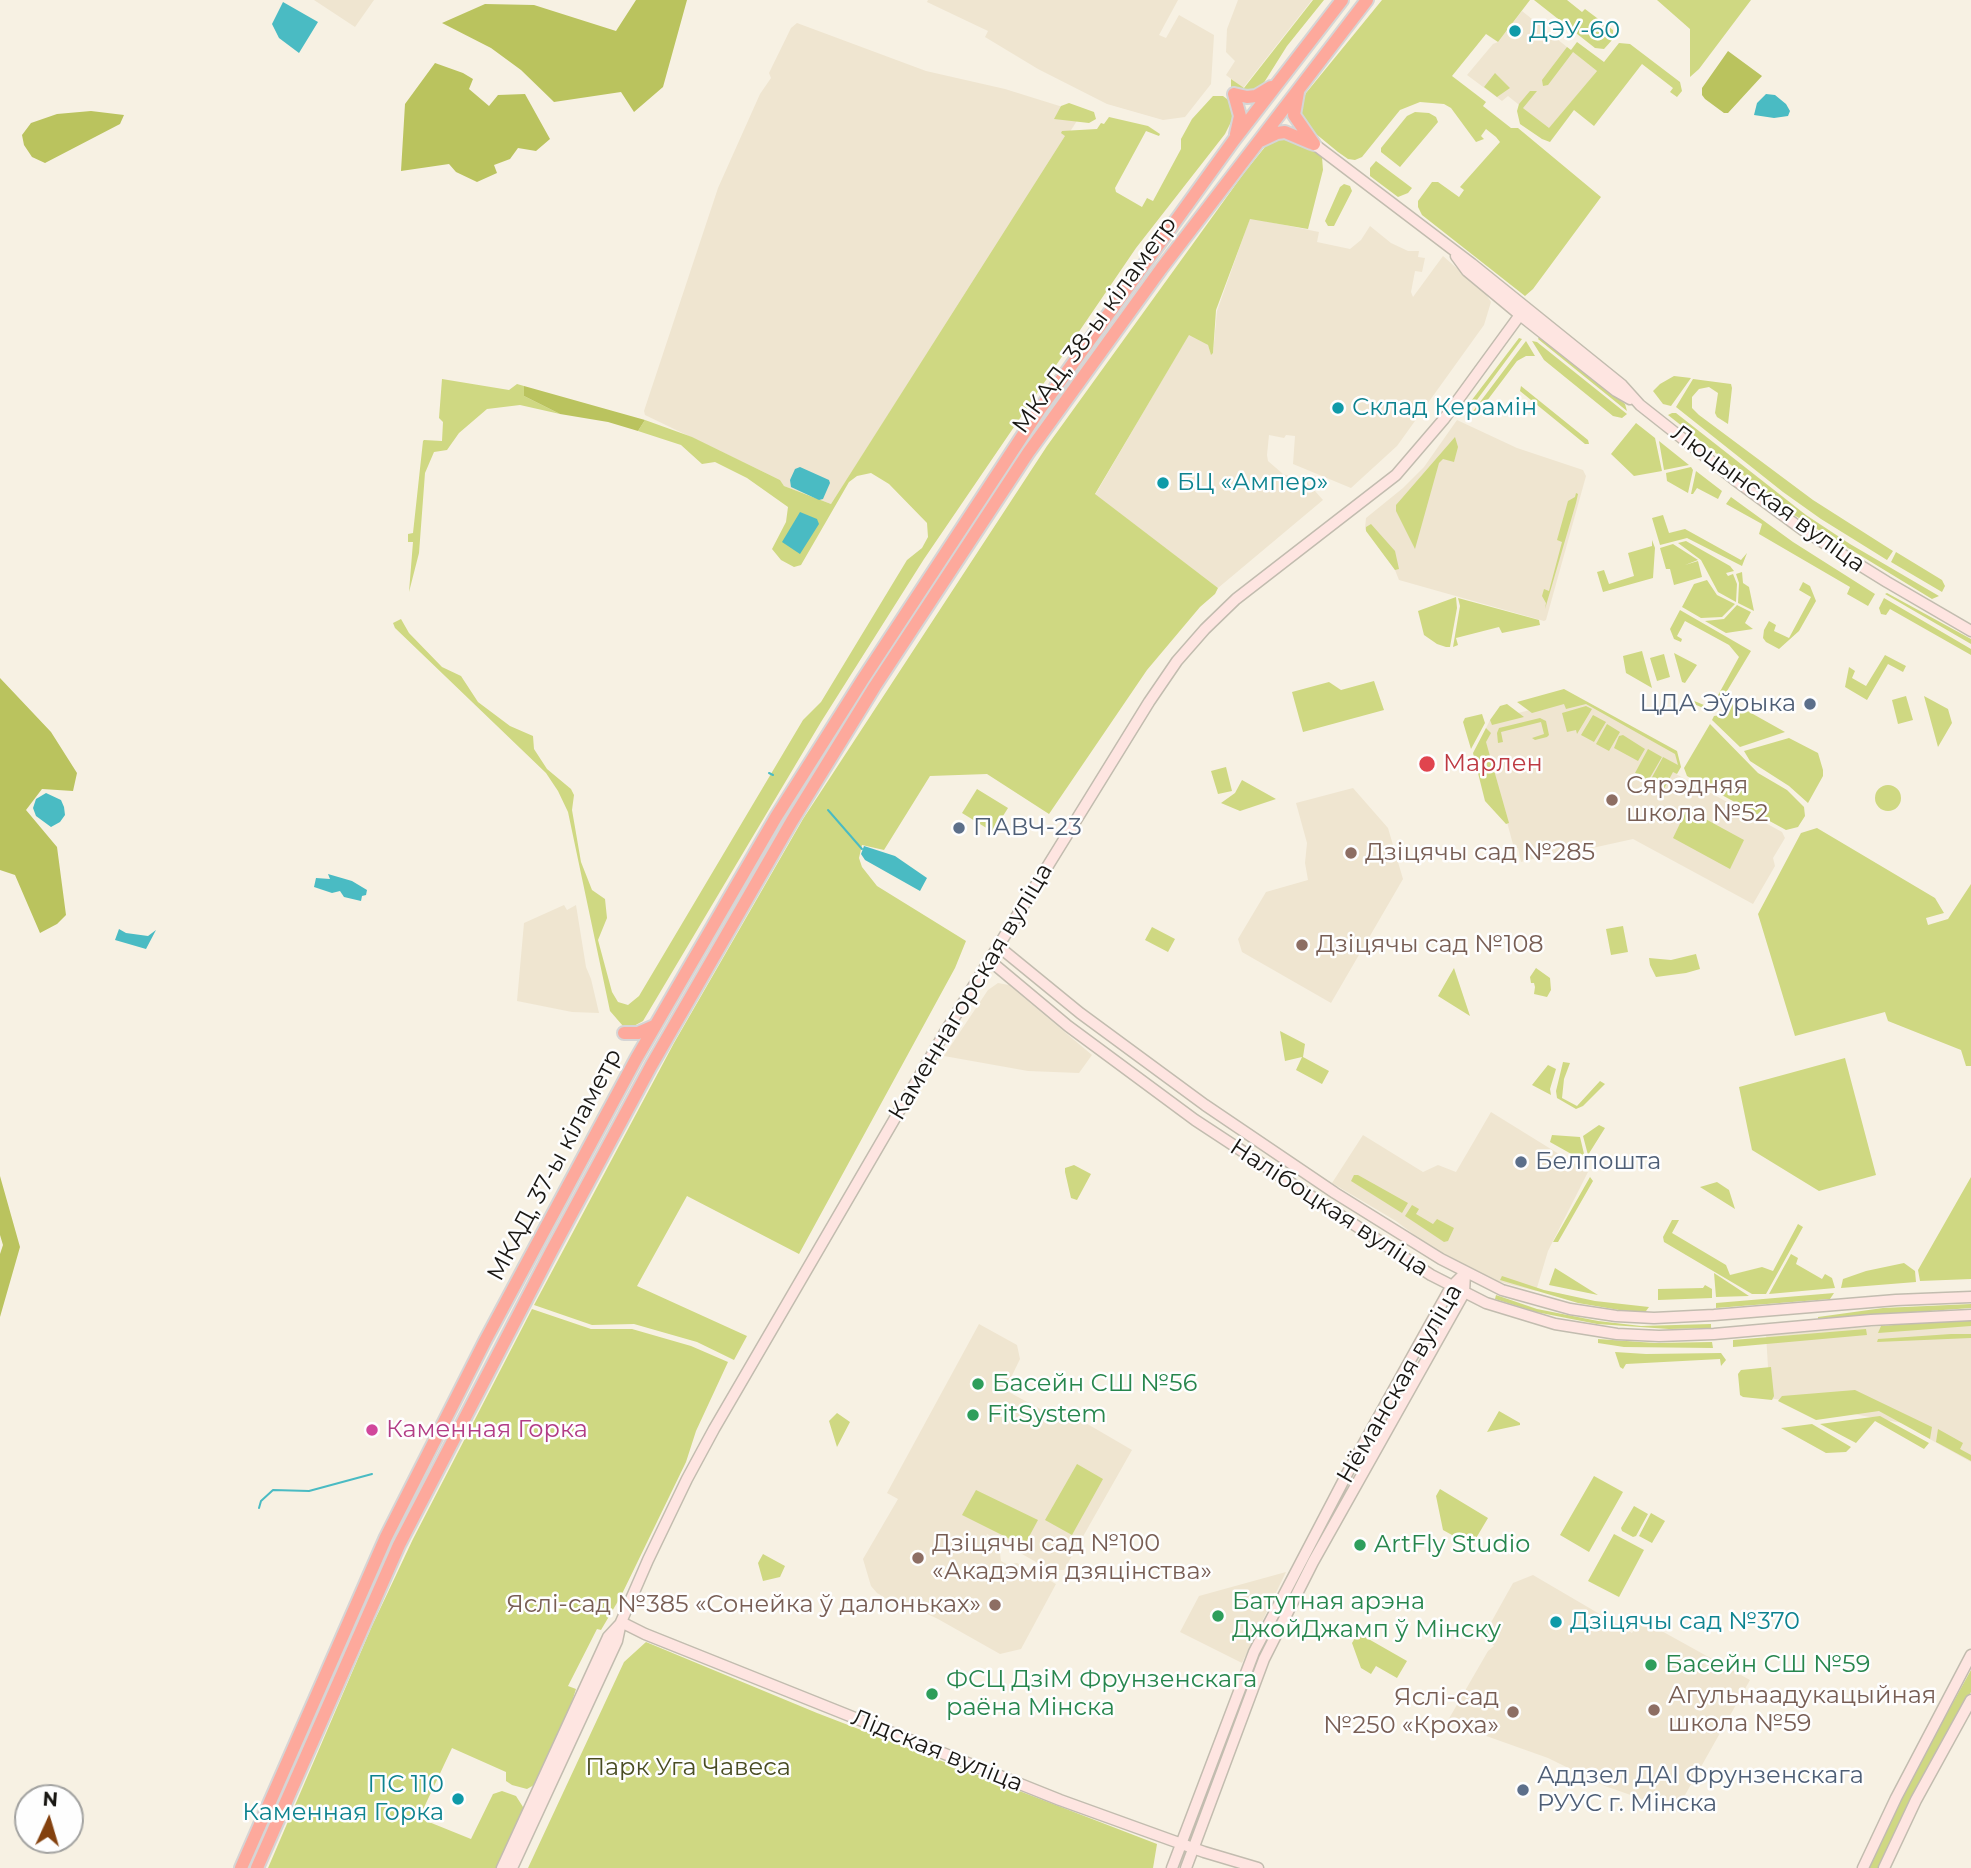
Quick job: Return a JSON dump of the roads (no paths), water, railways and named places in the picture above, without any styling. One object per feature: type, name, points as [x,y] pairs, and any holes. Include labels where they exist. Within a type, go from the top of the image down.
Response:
[{"type":"highway","name":"МКАД, 38-ы кіламетр","points":[[863,679],[1040,409],[1234,140],[1342,0]]},
{"type":"highway","name":"МКАД, 38-ы кіламетр","points":[[875,686],[1028,453],[1161,269],[1367,0]]},
{"type":"highway","points":[[1234,140],[1240,116],[1234,94],[1256,96],[1278,83]]},
{"type":"highway","points":[[1300,86],[1294,115],[1314,144]]},
{"type":"highway","points":[[1257,142],[1285,132],[1314,144]]},
{"type":"highway","name":"МКАД, 37-ы кіламетр","points":[[241,1868],[386,1537],[530,1255],[654,1026],[776,817],[863,679]]},
{"type":"highway","name":"МКАД, 37-ы кіламетр","points":[[257,1868],[404,1535],[540,1273],[631,1102],[792,821],[875,686]]},
{"type":"highway","points":[[636,1059],[633,1043],[624,1033],[638,1033],[654,1026]]},
{"type":"main road","name":"Люцынская вуліца","points":[[1314,144],[1472,264],[1522,312],[1622,385],[1640,405],[1735,480],[1803,530],[1971,631]]},
{"type":"main road","name":"Каменнагорская вуліца","points":[[512,1868],[617,1642],[621,1622],[687,1479],[714,1429],[888,1128],[1115,755],[1177,661],[1205,629],[1236,599],[1396,475],[1437,428],[1522,312]]},
{"type":"main road","name":"Налібоцкая вуліца","points":[[998,946],[1080,1013],[1205,1105],[1335,1193],[1465,1273],[1493,1286],[1550,1305],[1616,1316],[1683,1317],[1910,1299],[1971,1297]]},
{"type":"main road","name":"Налібоцкая вуліца","points":[[989,960],[1095,1047],[1195,1120],[1451,1287],[1486,1303],[1545,1322],[1617,1334],[1659,1336],[1971,1315]]},
{"type":"main road","name":"Нёманская вуліца","points":[[1172,1868],[1254,1652],[1329,1506],[1451,1287],[1465,1273]]},
{"type":"main road","name":"Нёманская вуліца","points":[[1186,1868],[1249,1696],[1290,1608],[1360,1476],[1464,1293],[1465,1273]]},
{"type":"main road","points":[[1810,1307],[1812,1325]]},
{"type":"main road","points":[[1279,1602],[1290,1608]]},
{"type":"main road","name":"Каменнагорская вуліца","points":[[502,1868],[608,1637],[621,1622]]},
{"type":"main road","name":"Лідская вуліца","points":[[621,1622],[1060,1800],[1258,1868]]},
{"type":"main road","points":[[1863,1868],[1896,1798],[1971,1655]]},
{"type":"main road","points":[[1884,1868],[1916,1800],[1971,1700]]},
{"type":"water","points":[[283,2],[318,22],[299,53],[279,38],[272,24]]},
{"type":"water","points":[[1766,94],[1775,95],[1786,104],[1790,111],[1788,116],[1774,118],[1754,115],[1757,103]]},
{"type":"water","points":[[800,467],[829,480],[823,499],[819,500],[791,487],[790,480],[795,469]]},
{"type":"water","points":[[800,512],[817,519],[819,524],[800,554],[782,542]]},
{"type":"water","points":[[46,793],[61,800],[64,807],[65,815],[51,827],[36,816],[33,808],[36,799]]},
{"type":"water","points":[[864,846],[895,856],[927,878],[920,891],[865,860],[861,854]]},
{"type":"water","points":[[328,874],[352,881],[367,890],[366,895],[362,896],[361,901],[344,897],[340,891],[332,893],[314,887],[316,878],[330,879]]},
{"type":"water","points":[[119,929],[126,933],[148,936],[156,930],[146,949],[115,940]]},
{"type":"waterway","points":[[769,773],[773,775]]},
{"type":"waterway","points":[[828,810],[862,849]]},
{"type":"waterway","points":[[259,1508],[261,1501],[273,1490],[309,1491],[372,1474]]},
{"type":"place","name":"ДЭУ-60","points":[[1515,31]]},
{"type":"place","name":"Склад Керамін","points":[[1338,408]]},
{"type":"place","name":"БЦ «Ампер»","points":[[1163,483]]},
{"type":"place","name":"ЦДА Эўрыка","points":[[1810,704]]},
{"type":"place","name":"Марлен","points":[[1427,764]]},
{"type":"place","name":"Сярэдняя школа №52","points":[[1612,800]]},
{"type":"place","name":"ПАВЧ-23","points":[[959,828]]},
{"type":"place","name":"Дзіцячы сад №285","points":[[1351,853]]},
{"type":"place","name":"Дзіцячы сад №108","points":[[1302,945]]},
{"type":"place","name":"Белпошта","points":[[1521,1162]]},
{"type":"place","name":"Басейн СШ №56","points":[[978,1384]]},
{"type":"place","name":"FitSystem","points":[[973,1415]]},
{"type":"place","name":"Каменная Горка","points":[[372,1430]]},
{"type":"place","name":"ArtFly Studio","points":[[1360,1545]]},
{"type":"place","name":"Дзіцячы сад №100 «Акадэмія дзяцінства»","points":[[918,1558]]},
{"type":"place","name":"Яслі-сад №385 «Сонейка ў далоньках»","points":[[995,1605]]},
{"type":"place","name":"Батутная арэна ДжойДжамп ў Мінску","points":[[1218,1616]]},
{"type":"place","name":"Дзіцячы сад №370","points":[[1556,1622]]},
{"type":"place","name":"Басейн СШ №59","points":[[1651,1665]]},
{"type":"place","name":"ФСЦ ДзіМ Фрунзенскага раёна Мінска","points":[[932,1694]]},
{"type":"place","name":"Агульнаадукацыйная школа №59","points":[[1654,1710]]},
{"type":"place","name":"Яслі-сад №250 «Кроха»","points":[[1513,1712]]},
{"type":"place","name":"Аддзел ДАІ Фрунзенскага РУУС г. Мінска","points":[[1523,1790]]},
{"type":"place","name":"ПС 110 Каменная Горка","points":[[458,1799]]},
{"type":"park label","name":"Парк Уга Чавеса","points":[[688,1768]]}]
